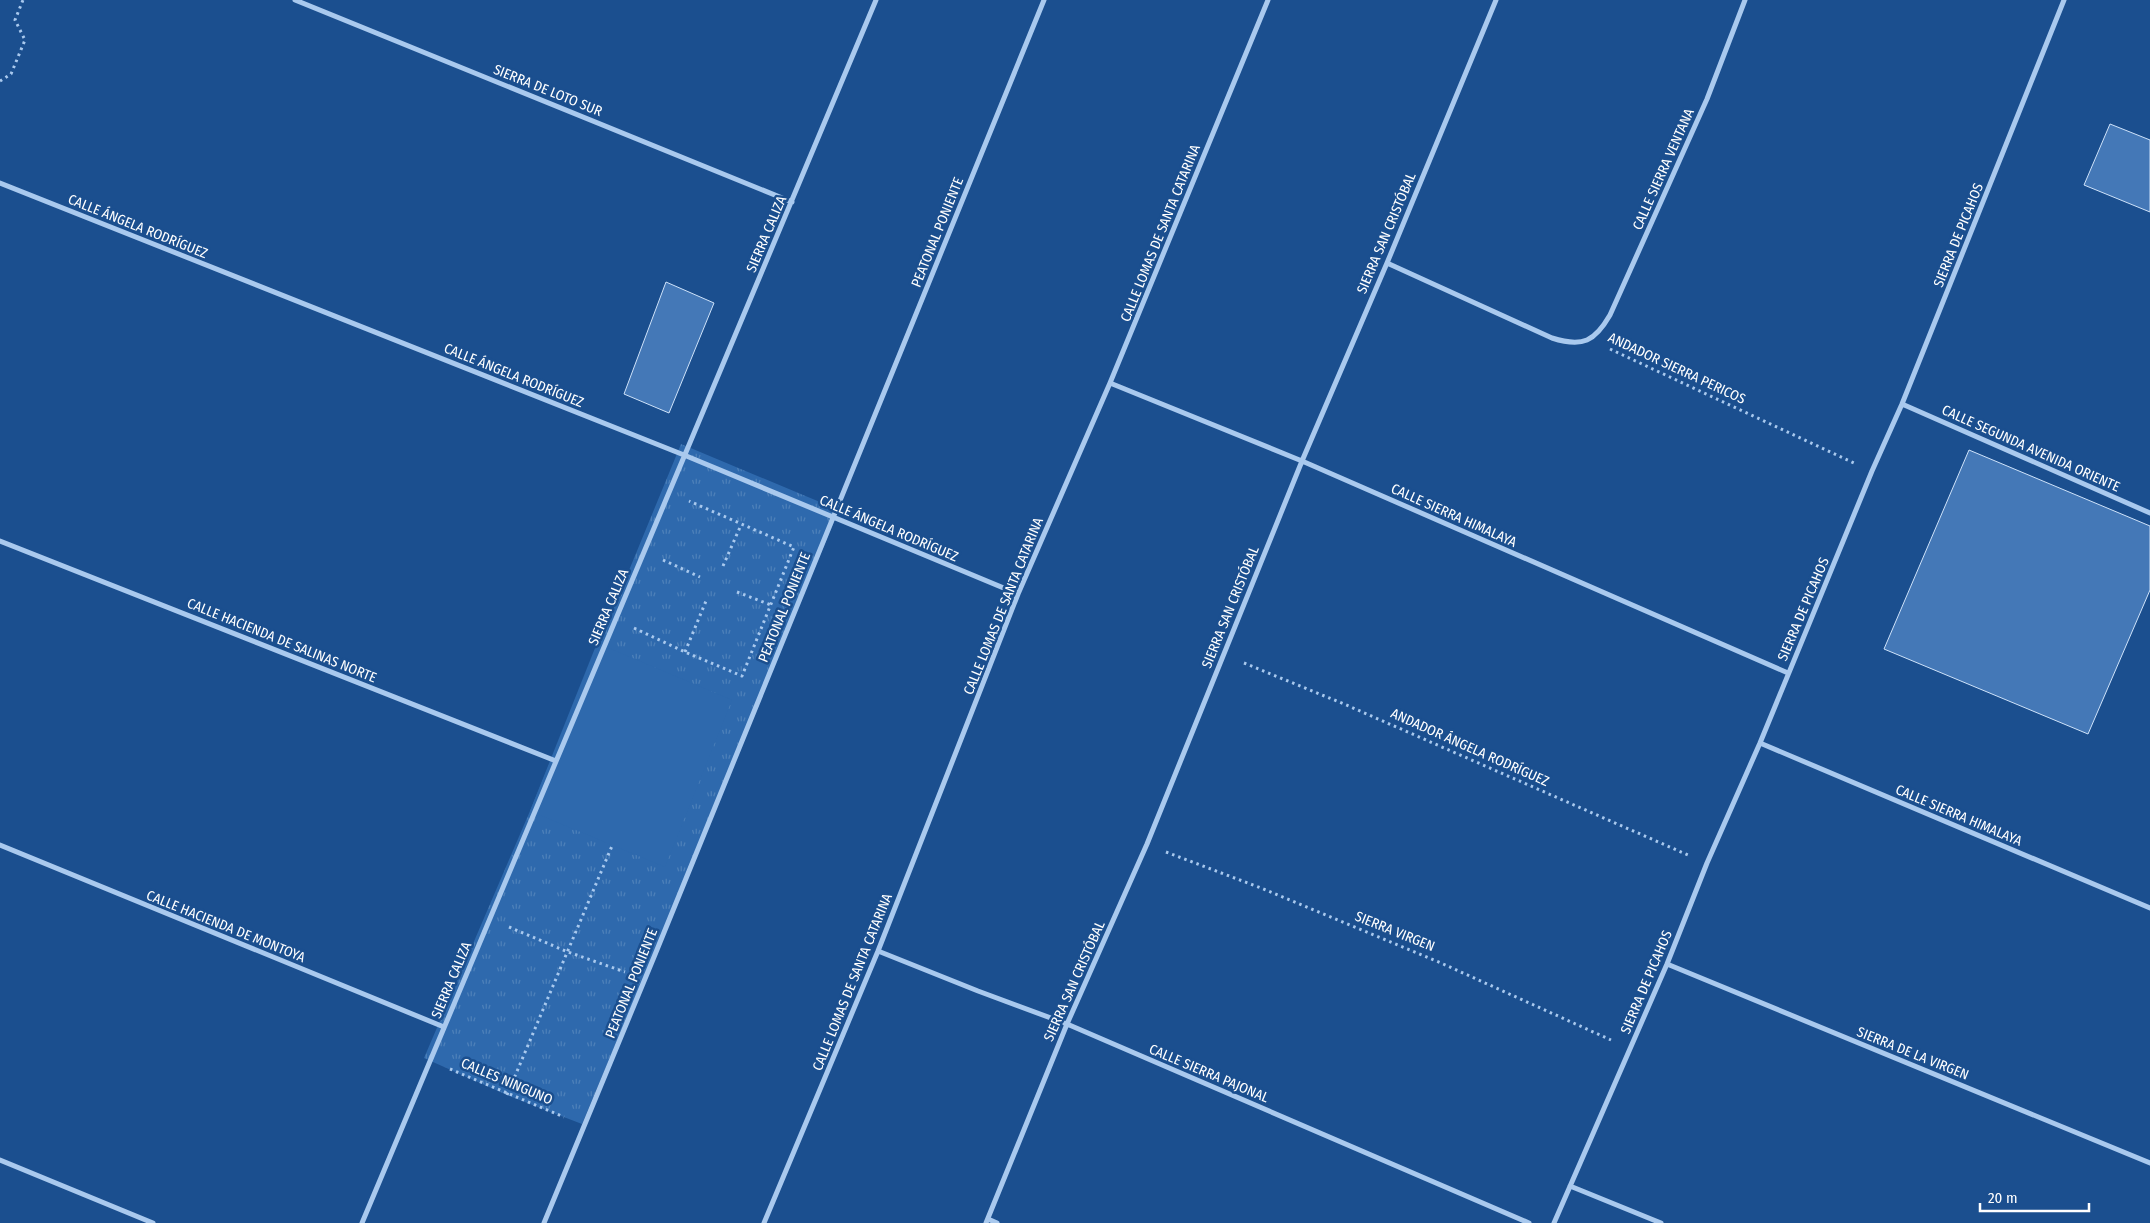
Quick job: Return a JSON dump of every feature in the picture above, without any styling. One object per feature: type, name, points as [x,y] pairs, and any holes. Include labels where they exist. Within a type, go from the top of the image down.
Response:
[{"type":"street","name":"SIERRA DE LOTO SUR","points":[[295,0],[792,202]]},
{"type":"street","name":"SIERRA CALIZA","points":[[362,1223],[876,0]]},
{"type":"street","name":"PEATONAL PONIENTE","points":[[544,1223],[1044,0]]},
{"type":"street","name":"CALLE LOMAS DE SANTA CATARINA","points":[[764,1223],[878,950],[1018,594],[1110,383],[1268,0]]},
{"type":"street","name":"SIERRA SAN CRISTÓBAL","points":[[987,1221],[1067,1024],[1147,844],[1302,461],[1496,0]]},
{"type":"street","name":"CALLE SIERRA VENTANA","points":[[1590,340],[1601,331],[1610,315],[1707,99],[1745,0]]},
{"type":"street","name":"SIERRA DE PICAHOS","points":[[1554,1223],[1631,1049],[1872,471],[1902,404],[2064,0]]},
{"type":"street","name":"CALLE ÁNGELA RODRÍGUEZ","points":[[0,183],[684,455],[1018,594]]},
{"type":"street","name":"ANDADOR SIERRA PERICOS","points":[[1386,263],[1552,338],[1566,342],[1590,340]]},
{"type":"street","name":"CALLE SIERRA HIMALAYA","points":[[1110,383],[1302,461],[1788,672]]},
{"type":"street","name":"CALLE SEGUNDA AVENIDA ORIENTE","points":[[1902,404],[2150,513]]},
{"type":"street","name":"CALLE HACIENDA DE SALINAS NORTE","points":[[0,540],[556,761]]},
{"type":"street","name":"CALLE SIERRA HIMALAYA","points":[[1760,743],[2150,908]]},
{"type":"street","name":"CALLE HACIENDA DE MONTOYA","points":[[0,845],[444,1027]]},
{"type":"street","name":"CALLE SIERRA PAJONAL","points":[[878,950],[978,991],[1067,1024],[1529,1223]]},
{"type":"street","name":"SIERRA DE LA VIRGEN","points":[[1667,964],[2150,1163]]},
{"type":"street","points":[[0,1160],[153,1223]]},
{"type":"street","points":[[1570,1186],[1661,1223]]},
{"type":"street","points":[[987,1221],[996,1223]]},
{"type":"path","points":[[0,81],[11,74],[25,40],[15,20],[23,0]]},
{"type":"path","name":"ANDADOR SIERRA PERICOS","points":[[1590,340],[1872,471]]},
{"type":"path","points":[[616,618],[685,652],[742,676],[794,547],[668,492]]},
{"type":"path","points":[[723,566],[741,525]]},
{"type":"path","points":[[643,551],[700,577]]},
{"type":"path","points":[[737,592],[771,605]]},
{"type":"path","points":[[685,652],[706,601]]},
{"type":"path","name":"ANDADOR ÁNGELA RODRÍGUEZ","points":[[1223,654],[1344,704],[1707,864]]},
{"type":"path","name":"SIERRA VIRGEN","points":[[1147,844],[1442,962],[1631,1049]]},
{"type":"path","points":[[507,1095],[612,846]]},
{"type":"path","points":[[490,919],[568,952],[627,972]]},
{"type":"path","name":"CALLES NINGUNO","points":[[430,1060],[507,1095],[565,1118]]},
{"type":"green space","points":[[681,444],[839,510],[582,1124],[507,1095],[424,1058],[530,811]]},
{"type":"green space","points":[[597,643],[732,700],[665,867],[530,811]]},
{"type":"building","points":[[2110,124],[2150,140],[2150,212],[2084,185]]},
{"type":"building","points":[[666,282],[714,303],[669,413],[624,394]]},
{"type":"building","points":[[1969,450],[2150,526],[2150,590],[2088,734],[1884,649]]}]
